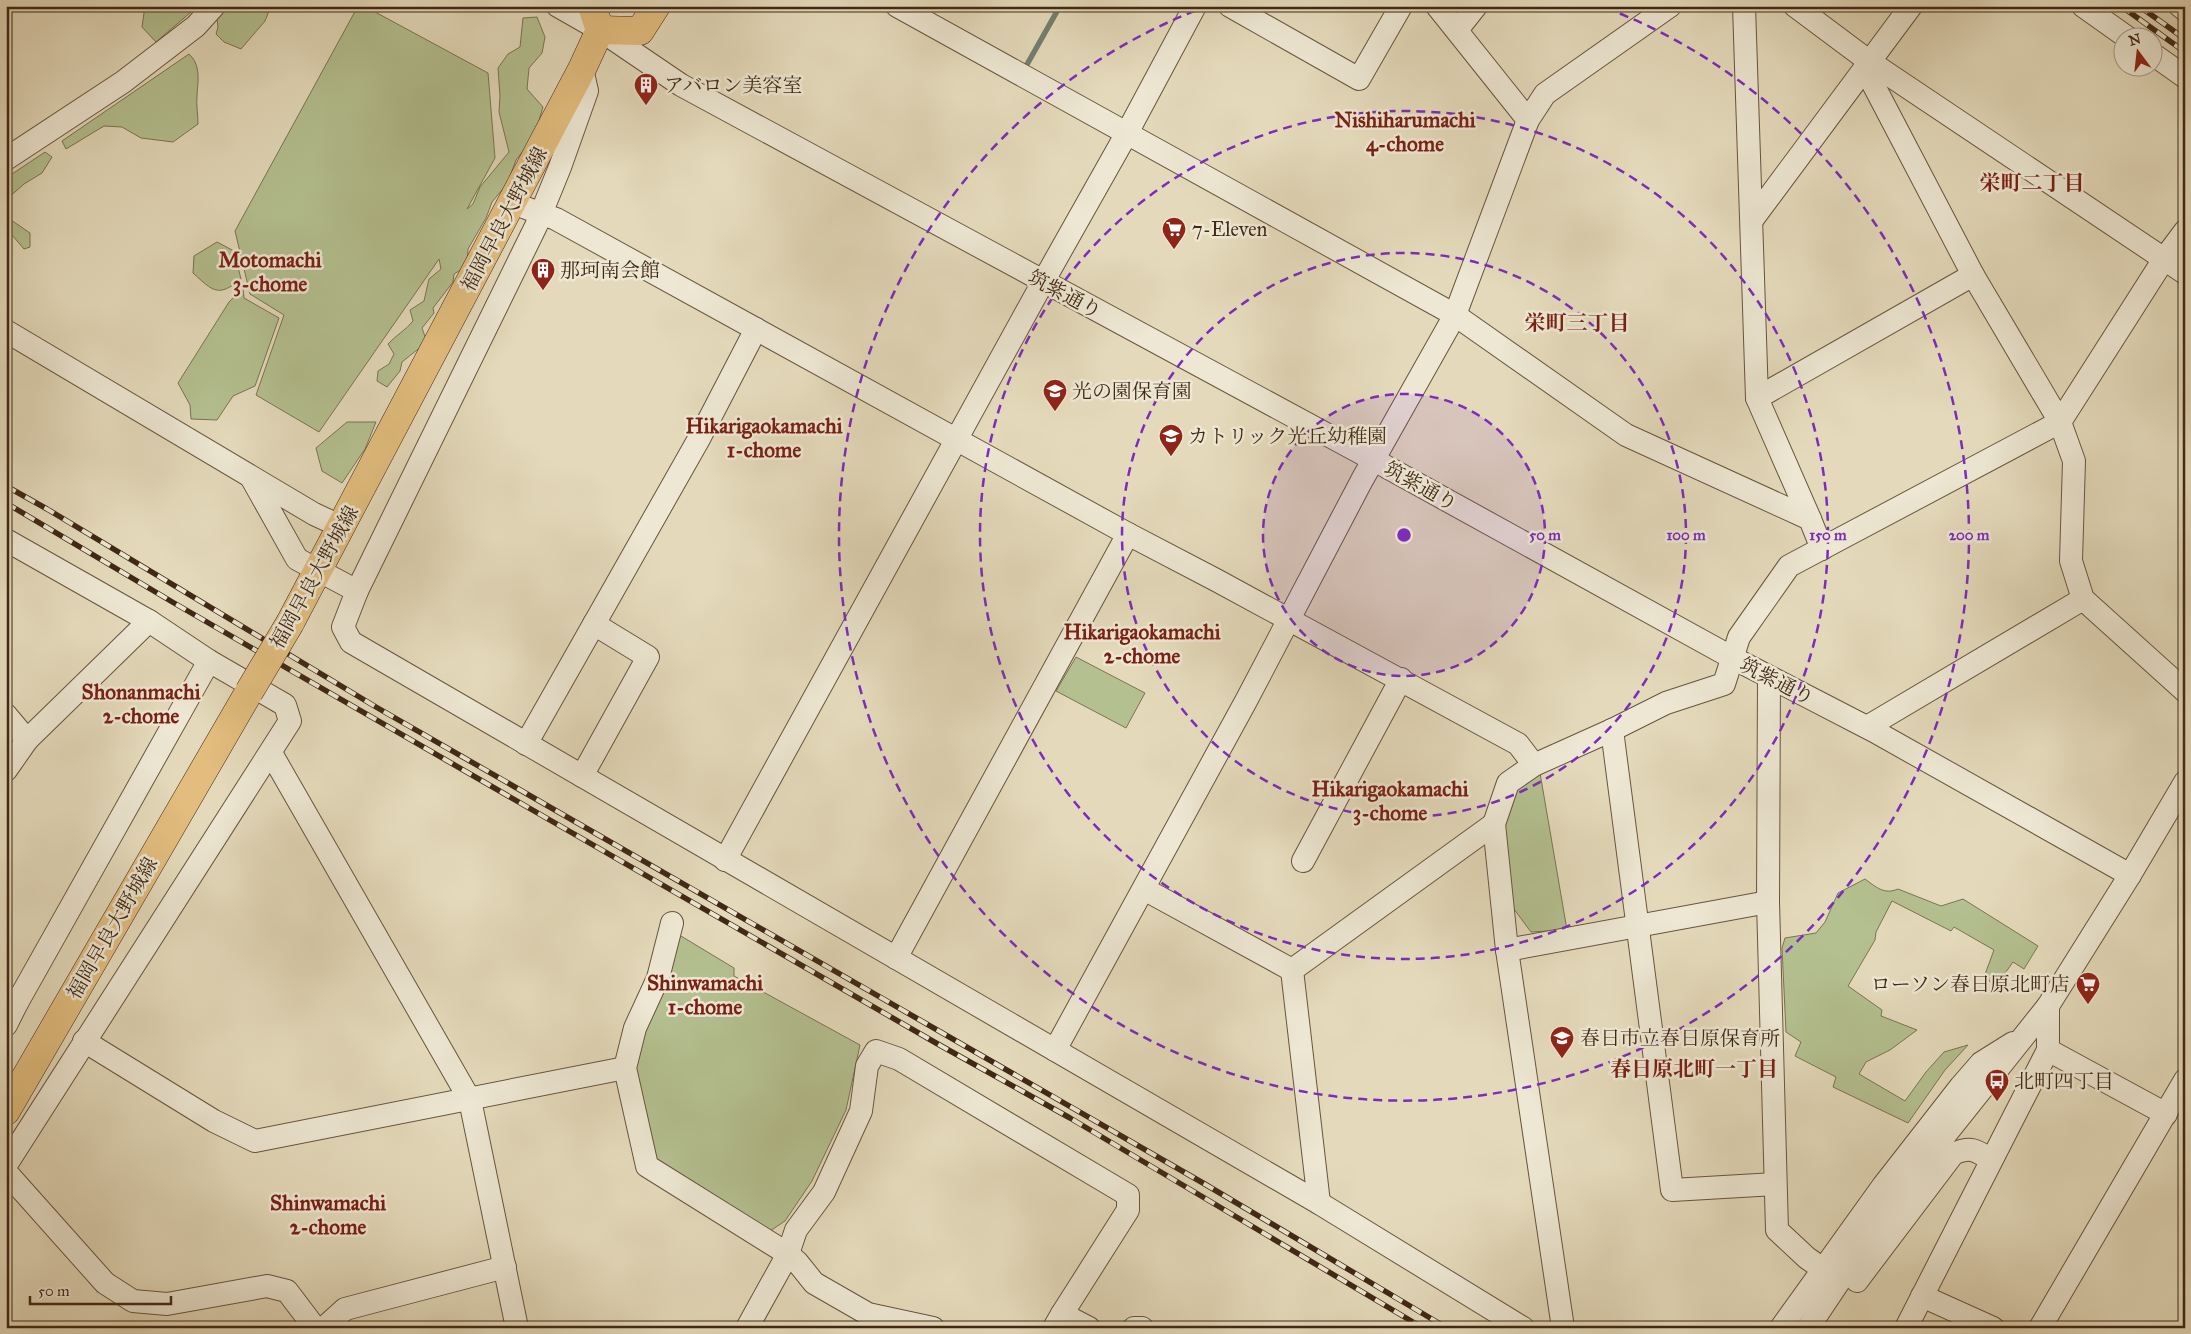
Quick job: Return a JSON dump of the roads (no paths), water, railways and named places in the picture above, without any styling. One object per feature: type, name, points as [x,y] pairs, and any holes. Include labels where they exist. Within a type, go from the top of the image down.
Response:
[{"type":"main road","points":[[596,18],[640,31],[656,6]]},
{"type":"main road","name":"福岡早良大野城線","points":[[6,1111],[290,623],[582,69],[596,18]]},
{"type":"street","points":[[6,159],[123,82],[196,26],[214,6]]},
{"type":"street","name":"筑紫通り","points":[[558,6],[596,18],[681,85],[1374,460],[1731,657],[1867,727],[2130,875]]},
{"type":"street","points":[[897,6],[925,13],[1127,133],[1455,315],[1626,435],[1810,519]]},
{"type":"street","points":[[725,860],[956,439],[1127,133],[1195,6]]},
{"type":"street","points":[[1230,6],[1359,78],[1401,6]]},
{"type":"street","points":[[1437,6],[1528,120]]},
{"type":"street","points":[[1457,30],[1476,6]]},
{"type":"street","points":[[1055,1050],[1246,701],[1287,620],[1374,460],[1455,315],[1528,120],[1546,94],[1670,6]]},
{"type":"street","points":[[1744,6],[1757,398],[1822,549]]},
{"type":"street","points":[[1795,6],[1870,62],[2185,274]]},
{"type":"street","points":[[1752,220],[1912,6]]},
{"type":"street","points":[[2083,6],[2114,28]]},
{"type":"street","points":[[2180,6],[2185,10]]},
{"type":"street","points":[[1870,62],[1872,82],[1973,275],[2060,422],[2074,461],[2071,561],[2083,599],[2185,691]]},
{"type":"street","points":[[2164,63],[2185,77]]},
{"type":"street","points":[[582,69],[587,90],[560,167],[536,226],[357,591],[343,627],[351,642],[1318,1203],[1524,1328]]},
{"type":"street","points":[[512,204],[556,219],[1128,534],[1401,679],[1518,744],[1534,764]]},
{"type":"street","points":[[1563,1328],[1507,950],[1494,824],[1508,783],[1534,764],[1612,730],[1666,703],[1724,684],[1739,636],[1789,566],[2060,422],[2164,260],[2185,231]]},
{"type":"street","points":[[1757,398],[1973,275]]},
{"type":"street","points":[[526,744],[700,437],[756,329]]},
{"type":"street","points":[[6,331],[314,514],[342,526]]},
{"type":"street","points":[[251,476],[297,559],[357,591]]},
{"type":"street","points":[[896,958],[1128,534]]},
{"type":"street","points":[[6,540],[149,621],[208,661],[284,705],[290,721],[271,754],[84,1041],[6,1165]]},
{"type":"street","points":[[1867,727],[2083,599]]},
{"type":"street","points":[[6,770],[27,740],[149,621]]},
{"type":"street","points":[[582,776],[648,657],[594,624]]},
{"type":"street","points":[[6,1025],[11,1000],[208,661]]},
{"type":"street","points":[[1769,677],[1768,902],[1777,1230],[1807,1258],[1823,1269]]},
{"type":"street","points":[[1303,861],[1401,679]]},
{"type":"street","points":[[6,715],[27,740]]},
{"type":"street","points":[[1612,730],[1672,1190],[1775,1184]]},
{"type":"street","points":[[271,754],[470,1100],[517,1328]]},
{"type":"street","points":[[1808,1328],[1895,1198],[2048,1006],[2130,875],[2185,782]]},
{"type":"street","points":[[1292,970],[1494,824]]},
{"type":"street","points":[[1144,889],[1292,970]]},
{"type":"street","points":[[1507,950],[1768,902]]},
{"type":"street","points":[[672,922],[658,978],[635,1028],[625,1068],[647,1166],[788,1254],[814,1283],[864,1321],[933,1328]]},
{"type":"street","points":[[1292,970],[1318,1203]]},
{"type":"street","points":[[1906,1328],[2048,1050],[2048,1006]]},
{"type":"street","points":[[1788,1325],[1823,1269],[1882,1186],[1981,1063],[2027,1034]]},
{"type":"street","points":[[84,1041],[214,1121],[255,1141],[625,1068]]},
{"type":"street","points":[[2048,1050],[2166,1114]]},
{"type":"street","points":[[747,1328],[788,1254],[796,1230],[824,1192],[861,1112],[867,1066],[876,1051],[899,1059],[1128,1195],[1128,1210],[1058,1321],[1089,1328]]},
{"type":"street","points":[[2040,1328],[2185,1080]]},
{"type":"street","points":[[1823,1328],[1954,1154],[1964,1149],[1976,1150],[1991,1160]]},
{"type":"street","points":[[6,1172],[105,1283],[134,1301],[168,1304],[267,1286],[287,1291],[315,1328]]},
{"type":"street","points":[[324,1328],[345,1309],[505,1268]]},
{"type":"street","points":[[1922,1296],[1993,1328]]},
{"type":"street","points":[[1134,1328],[1142,1328]]},
{"type":"waterway","points":[[1025,68],[1060,6]]},
{"type":"railway","points":[[2121,6],[2185,52]]},
{"type":"railway","points":[[2139,6],[2185,39]]},
{"type":"railway","points":[[6,486],[376,707],[1203,1183],[1447,1328]]},
{"type":"railway","points":[[6,503],[174,603],[936,1043],[1070,1118],[1423,1328]]},
{"type":"place","name":"アバロン美容室","points":[[646,106]]},
{"type":"place","name":"7-Eleven","points":[[1174,250]]},
{"type":"place","name":"那珂南会館","points":[[543,291]]},
{"type":"place","name":"光の園保育園","points":[[1055,412]]},
{"type":"place","name":"カトリック光丘幼稚園","points":[[1171,457]]},
{"type":"place","name":"ローソン春日原北町店","points":[[2088,1005]]},
{"type":"place","name":"春日市立春日原保育所","points":[[1562,1059]]},
{"type":"place","name":"北町四丁目","points":[[1997,1102]]},
{"type":"district","name":"Nishiharumachi 4-chome","points":[[1405,132]]},
{"type":"district","name":"栄町二丁目","points":[[2032,183]]},
{"type":"district","name":"Motomachi 3-chome","points":[[270,272]]},
{"type":"district","name":"栄町三丁目","points":[[1577,323]]},
{"type":"district","name":"Hikarigaokamachi 1-chome","points":[[764,438]]},
{"type":"district","name":"Hikarigaokamachi 2-chome","points":[[1142,644]]},
{"type":"district","name":"Shonanmachi 2-chome","points":[[141,704]]},
{"type":"district","name":"Hikarigaokamachi 3-chome","points":[[1390,801]]},
{"type":"district","name":"Shinwamachi 1-chome","points":[[705,995]]},
{"type":"district","name":"春日原北町一丁目","points":[[1694,1069]]},
{"type":"district","name":"Shinwamachi 2-chome","points":[[328,1215]]}]
